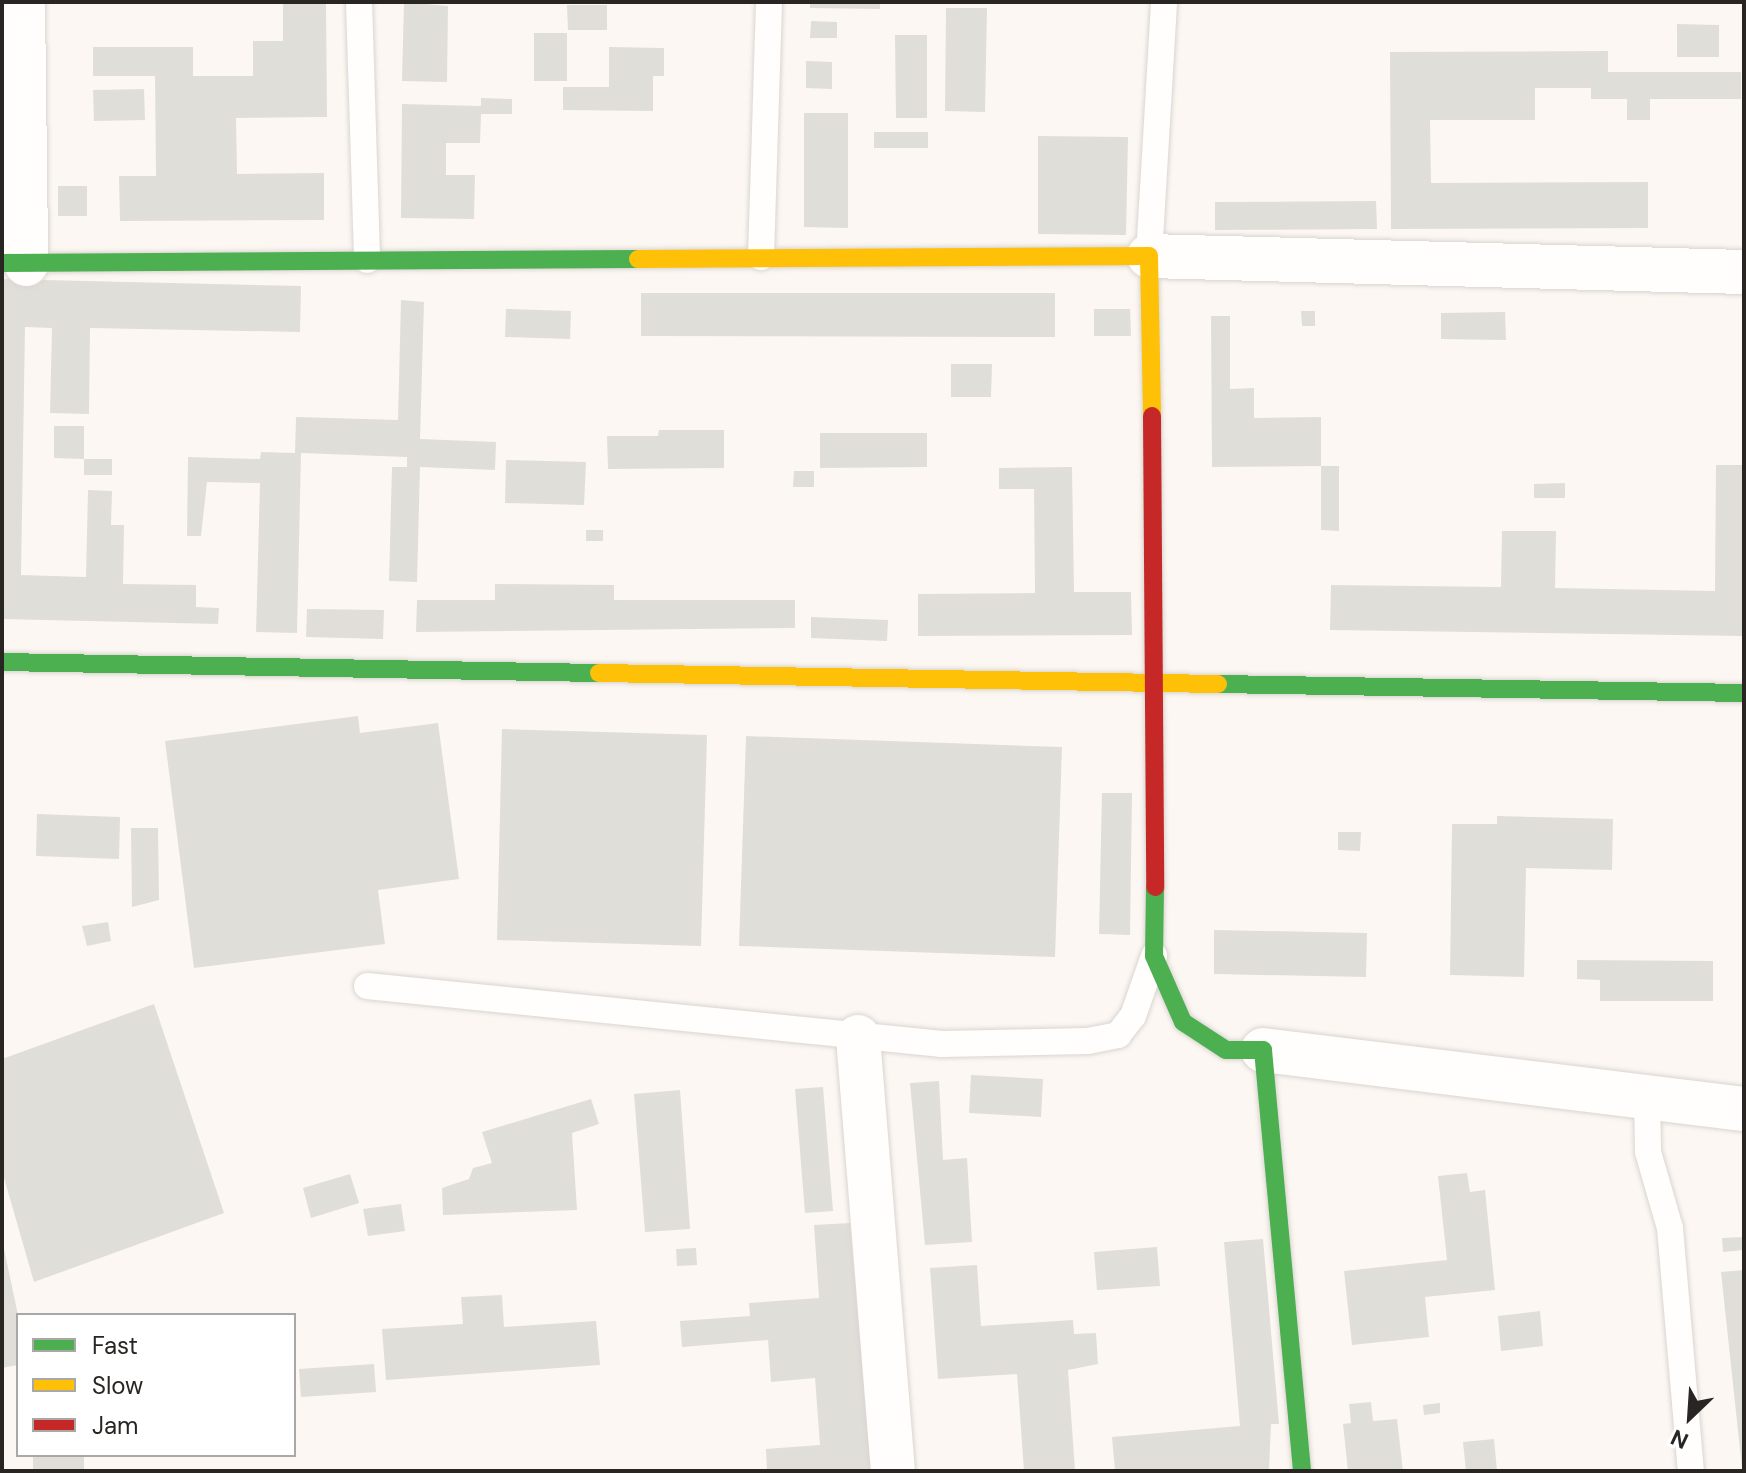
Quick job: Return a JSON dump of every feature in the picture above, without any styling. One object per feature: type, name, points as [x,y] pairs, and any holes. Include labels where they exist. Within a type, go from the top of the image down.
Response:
[{"type":"street","points":[[23,2],[14,263],[1149,256],[1744,272]]},
{"type":"street","points":[[1149,256],[1156,685],[1154,956],[1183,1022],[1226,1050],[1263,1050],[1744,1109]]},
{"type":"street","points":[[2,662],[1156,685],[1744,693]]},
{"type":"street","points":[[858,1037],[893,1471]]},
{"type":"street","points":[[1263,1050],[1302,1471]]},
{"type":"lane","points":[[359,2],[367,260]]},
{"type":"lane","points":[[761,257],[769,2]]},
{"type":"lane","points":[[1149,256],[1164,2]]},
{"type":"lane","points":[[367,986],[942,1044],[1088,1041],[1118,1035],[1133,1016],[1154,956]]},
{"type":"lane","points":[[1647,1098],[1648,1152],[1670,1228],[1691,1471]]},
{"type":"building","points":[[283,2],[326,2],[327,117],[236,118],[237,174],[324,173],[324,220],[120,221],[119,176],[156,176],[155,76],[93,76],[93,47],[193,47],[193,76],[253,76],[253,41],[283,41]]},
{"type":"building","points":[[404,2],[448,6],[447,82],[402,81]]},
{"type":"building","points":[[810,2],[880,2],[880,9],[810,8]]},
{"type":"building","points":[[567,5],[607,5],[607,30],[568,30]]},
{"type":"building","points":[[946,8],[987,8],[985,112],[945,111]]},
{"type":"building","points":[[811,21],[837,22],[837,38],[810,38]]},
{"type":"building","points":[[1677,24],[1719,25],[1719,57],[1677,57]]},
{"type":"building","points":[[534,33],[567,33],[567,81],[534,81]]},
{"type":"building","points":[[895,35],[927,35],[927,118],[896,118]]},
{"type":"building","points":[[609,47],[664,48],[664,76],[653,76],[653,111],[563,110],[563,87],[609,87]]},
{"type":"building","points":[[1608,51],[1608,72],[1741,72],[1741,99],[1650,99],[1650,120],[1627,120],[1627,99],[1591,99],[1591,88],[1535,88],[1535,120],[1430,120],[1431,183],[1648,182],[1648,228],[1391,229],[1390,52]]},
{"type":"building","points":[[806,61],[832,62],[832,89],[806,88]]},
{"type":"building","points":[[144,89],[145,120],[94,121],[93,90]]},
{"type":"building","points":[[481,98],[512,99],[512,114],[481,114],[480,143],[446,143],[446,175],[475,175],[474,219],[401,218],[402,104],[481,106]]},
{"type":"building","points":[[804,113],[848,113],[848,228],[804,227]]},
{"type":"building","points":[[874,132],[928,132],[928,148],[874,148]]},
{"type":"building","points":[[1038,136],[1128,137],[1126,235],[1038,234]]},
{"type":"building","points":[[58,186],[87,186],[87,216],[58,216]]},
{"type":"building","points":[[1376,201],[1377,229],[1215,230],[1215,202]]},
{"type":"building","points":[[2,279],[301,286],[300,332],[90,328],[89,414],[50,413],[52,328],[25,327],[21,575],[86,577],[88,490],[112,491],[111,525],[124,525],[123,584],[196,585],[196,607],[219,608],[218,624],[2,619]]},
{"type":"building","points":[[641,293],[1055,293],[1055,337],[641,336]]},
{"type":"building","points":[[401,300],[424,302],[420,439],[496,442],[495,470],[420,467],[417,582],[389,581],[392,467],[407,467],[407,457],[301,453],[297,633],[256,632],[260,483],[207,482],[201,536],[187,536],[188,457],[260,459],[261,452],[295,453],[296,417],[398,420]]},
{"type":"building","points":[[506,309],[571,311],[570,339],[505,337]]},
{"type":"building","points":[[1094,309],[1130,309],[1131,336],[1094,336]]},
{"type":"building","points":[[1301,311],[1315,311],[1315,326],[1302,326]]},
{"type":"building","points":[[1505,312],[1506,340],[1441,339],[1441,313]]},
{"type":"building","points":[[1211,316],[1230,316],[1230,389],[1254,388],[1254,418],[1321,417],[1321,466],[1212,467]]},
{"type":"building","points":[[951,364],[992,364],[991,397],[951,397]]},
{"type":"building","points":[[54,426],[84,426],[84,459],[54,458]]},
{"type":"building","points":[[659,430],[724,430],[724,468],[608,469],[607,436],[658,436]]},
{"type":"building","points":[[820,433],[927,433],[927,467],[820,468]]},
{"type":"building","points":[[84,459],[112,459],[112,475],[84,475]]},
{"type":"building","points":[[506,460],[586,462],[584,505],[505,503]]},
{"type":"building","points":[[1716,465],[1744,465],[1744,636],[1330,630],[1331,585],[1501,587],[1502,531],[1556,531],[1555,588],[1715,591]]},
{"type":"building","points":[[1321,466],[1339,466],[1339,531],[1321,530]]},
{"type":"building","points":[[1072,467],[1074,592],[1131,592],[1132,635],[918,636],[918,594],[1035,593],[1034,489],[999,489],[999,468]]},
{"type":"building","points":[[794,471],[814,471],[814,487],[793,487]]},
{"type":"building","points":[[1565,483],[1565,498],[1534,498],[1534,484]]},
{"type":"building","points":[[586,530],[603,530],[603,541],[586,541]]},
{"type":"building","points":[[495,584],[614,585],[614,600],[795,600],[795,628],[416,632],[417,600],[495,600]]},
{"type":"building","points":[[307,609],[384,610],[383,639],[306,637]]},
{"type":"building","points":[[811,617],[888,620],[887,641],[811,638]]},
{"type":"building","points":[[358,716],[360,733],[438,723],[459,879],[378,890],[385,944],[194,968],[165,741]]},
{"type":"building","points":[[502,729],[707,735],[701,946],[497,940]]},
{"type":"building","points":[[746,736],[1062,747],[1055,957],[739,946]]},
{"type":"building","points":[[1102,793],[1132,793],[1130,935],[1099,934]]},
{"type":"building","points":[[37,814],[120,817],[119,859],[36,856]]},
{"type":"building","points":[[1497,816],[1613,819],[1612,870],[1526,868],[1524,977],[1450,975],[1452,824],[1497,824]]},
{"type":"building","points":[[131,828],[158,828],[159,900],[132,907]]},
{"type":"building","points":[[1338,832],[1361,832],[1360,851],[1338,850]]},
{"type":"building","points":[[108,922],[111,941],[87,946],[82,926]]},
{"type":"building","points":[[1214,930],[1367,933],[1366,977],[1214,974]]},
{"type":"building","points":[[1577,960],[1713,961],[1713,1001],[1600,1001],[1600,980],[1577,979]]},
{"type":"building","points":[[154,1004],[224,1213],[34,1282],[2,1171],[2,1059]]},
{"type":"building","points":[[971,1075],[1043,1079],[1041,1117],[969,1113]]},
{"type":"building","points":[[939,1081],[943,1160],[967,1158],[972,1242],[925,1245],[910,1083]]},
{"type":"building","points":[[823,1087],[833,1211],[805,1213],[795,1089]]},
{"type":"building","points":[[680,1090],[690,1229],[645,1232],[634,1094]]},
{"type":"building","points":[[591,1099],[599,1124],[572,1133],[577,1210],[443,1215],[442,1188],[469,1179],[473,1168],[492,1163],[482,1132]]},
{"type":"building","points":[[1467,1173],[1470,1192],[1485,1190],[1495,1290],[1425,1297],[1429,1337],[1352,1345],[1344,1271],[1447,1260],[1438,1176]]},
{"type":"building","points":[[350,1174],[359,1203],[311,1218],[303,1188]]},
{"type":"building","points":[[401,1204],[405,1231],[368,1236],[363,1209]]},
{"type":"building","points":[[850,1223],[871,1471],[767,1471],[766,1449],[820,1445],[815,1378],[771,1382],[768,1340],[682,1347],[680,1321],[750,1316],[749,1303],[819,1298],[814,1225]]},
{"type":"building","points":[[1744,1237],[1744,1250],[1723,1252],[1722,1238]]},
{"type":"building","points":[[1263,1239],[1279,1424],[1271,1424],[1269,1471],[1115,1471],[1112,1437],[1240,1426],[1224,1242]]},
{"type":"building","points":[[3,1244],[18,1313],[16,1365],[2,1368]]},
{"type":"building","points":[[1157,1247],[1160,1286],[1097,1290],[1094,1252]]},
{"type":"building","points":[[696,1248],[697,1265],[677,1266],[676,1249]]},
{"type":"building","points":[[977,1265],[981,1326],[1073,1320],[1074,1334],[1096,1333],[1098,1364],[1068,1370],[1075,1471],[1024,1471],[1017,1374],[938,1379],[930,1268]]},
{"type":"building","points":[[1744,1270],[1744,1467],[1742,1468],[1721,1272]]},
{"type":"building","points":[[502,1295],[504,1327],[596,1321],[600,1365],[386,1380],[382,1329],[463,1324],[461,1297]]},
{"type":"building","points":[[1540,1311],[1543,1346],[1501,1351],[1498,1316]]},
{"type":"building","points":[[374,1364],[376,1392],[301,1397],[299,1369]]},
{"type":"building","points":[[1371,1402],[1373,1421],[1397,1419],[1403,1471],[1348,1471],[1343,1424],[1351,1423],[1349,1404]]},
{"type":"building","points":[[1440,1403],[1440,1413],[1424,1415],[1423,1405]]},
{"type":"building","points":[[1494,1439],[1497,1471],[1466,1471],[1463,1442]]},
{"type":"building","points":[[33,1457],[84,1457],[84,1471],[33,1471]]},
{"type":"traffic: fast","points":[[2,263],[638,259]]},
{"type":"traffic: fast","points":[[2,662],[599,673]]},
{"type":"traffic: fast","points":[[1218,684],[1744,693]]},
{"type":"traffic: fast","points":[[1155,887],[1154,956],[1183,1022],[1226,1050],[1263,1050],[1302,1471]]},
{"type":"traffic: slow","points":[[638,259],[1149,256],[1152,416]]},
{"type":"traffic: slow","points":[[599,673],[1218,684]]},
{"type":"traffic: jam","points":[[1152,416],[1155,887]]}]
